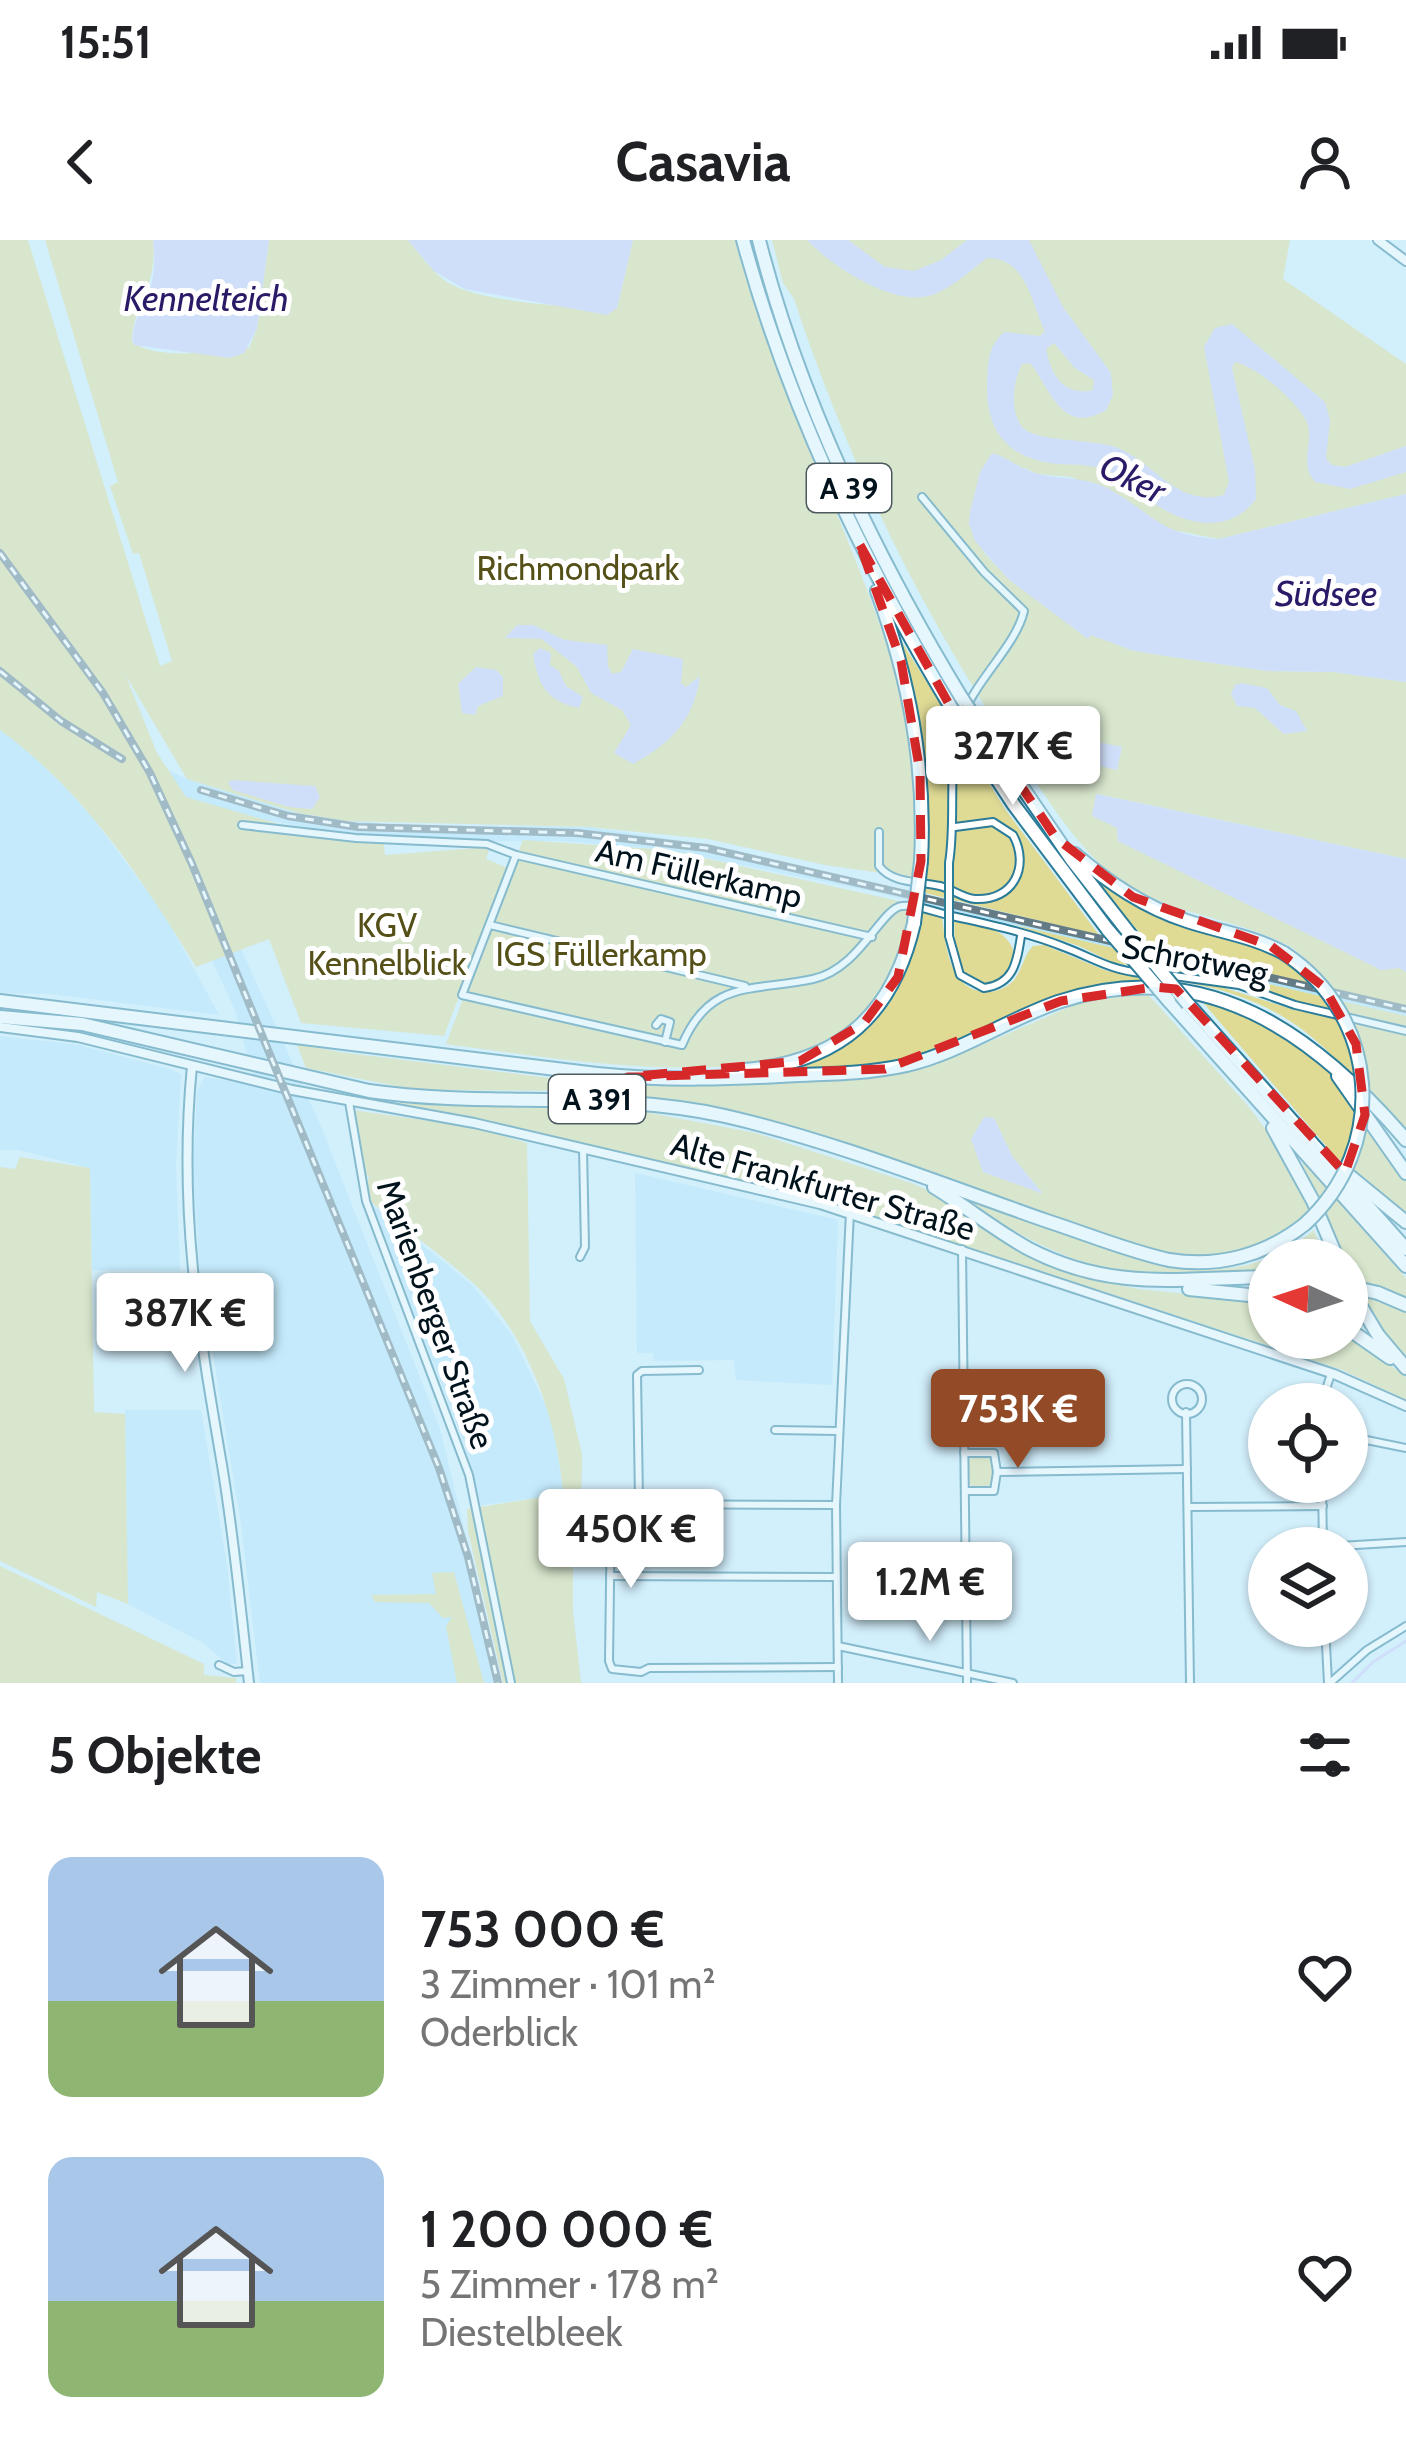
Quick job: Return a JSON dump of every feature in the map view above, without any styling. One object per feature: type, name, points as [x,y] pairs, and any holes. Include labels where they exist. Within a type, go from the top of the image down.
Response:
[{"type":"highway","name":"A 39","points":[[743,240],[795,398],[860,544],[966,732],[1108,930],[1406,1266]]},
{"type":"highway","name":"A 39","points":[[759,240],[795,357],[850,490],[903,596],[973,716],[1056,838],[1129,933],[1406,1250]]},
{"type":"highway","points":[[628,1077],[781,1066],[834,1046],[864,1023],[888,993],[905,959],[921,860],[922,802],[913,716],[901,661],[860,544]]},
{"type":"highway","points":[[901,1170],[1129,1249],[1181,1262],[1217,1262],[1253,1254],[1305,1223],[1332,1194],[1352,1160],[1362,1121],[1364,1082],[1356,1044],[1340,1008],[1315,977],[1285,953],[1258,940],[1147,905],[1106,880],[1056,838]]},
{"type":"highway","name":"A 391","points":[[0,1003],[628,1077],[773,1077],[868,1072],[905,1065],[968,1044],[1061,1001],[1106,990],[1144,987],[1190,992],[1242,1007],[1308,1046],[1349,1089],[1406,1173]]},
{"type":"highway","name":"A 391","points":[[0,1017],[82,1024],[415,1098],[590,1099],[685,1108],[901,1170],[1052,1259],[1101,1275],[1153,1282],[1248,1278]]},
{"type":"highway","points":[[1308,1046],[1349,1078],[1406,1140]]},
{"type":"highway","points":[[1257,1101],[1301,1177],[1329,1239]]},
{"type":"highway","points":[[1305,1137],[1406,1222]]},
{"type":"highway","points":[[1153,1282],[1166,1288],[1248,1295]]},
{"type":"highway","points":[[1368,1290],[1406,1305]]},
{"type":"highway","points":[[1368,1319],[1406,1369]]},
{"type":"highway","points":[[1368,1343],[1406,1369]]},
{"type":"street","points":[[1384,242],[1406,261]]},
{"type":"street","points":[[516,855],[462,995],[682,1045],[691,1022],[730,993],[820,977],[848,962],[889,911],[908,906],[1021,934],[1013,971],[995,986],[984,988],[960,975],[949,936],[950,863],[955,827],[952,776],[958,732],[974,692],[1024,611],[984,572],[922,496]]},
{"type":"street","points":[[879,832],[879,866],[887,874],[941,886],[967,898],[988,898],[1007,890],[1022,862],[1013,835],[993,822],[955,827]]},
{"type":"street","name":"Am Füllerkamp","points":[[242,825],[356,838],[487,844],[516,855],[872,937]]},
{"type":"street","points":[[489,925],[749,987]]},
{"type":"street","name":"Schrotweg","points":[[1021,934],[1121,970],[1202,977],[1406,1031]]},
{"type":"street","points":[[656,1025],[661,1019],[670,1022],[665,1042]]},
{"type":"street","name":"Alte Frankfurter Straße","points":[[0,1027],[79,1037],[349,1102],[474,1123],[850,1212],[1331,1373],[1406,1406]]},
{"type":"street","points":[[192,1066],[186,1147],[188,1240],[236,1560],[249,1683]]},
{"type":"street","name":"Marienberger Straße","points":[[349,1102],[366,1201],[465,1460],[511,1683]]},
{"type":"street","points":[[580,1257],[584,1247],[583,1148]]},
{"type":"street","points":[[838,1683],[836,1505],[850,1212]]},
{"type":"street","points":[[962,1248],[967,1683]]},
{"type":"street","points":[[639,1502],[637,1375],[699,1370]]},
{"type":"street","points":[[1328,1383],[1331,1373]]},
{"type":"street","points":[[1197,1387],[1201,1407],[1186,1412],[1175,1410],[1172,1391],[1197,1387]]},
{"type":"street","points":[[1186,1412],[1190,1683]]},
{"type":"street","points":[[775,1430],[838,1431]]},
{"type":"street","points":[[1368,1440],[1406,1448]]},
{"type":"street","points":[[964,1453],[994,1453],[997,1472],[994,1491],[965,1491]]},
{"type":"street","points":[[997,1472],[1187,1469]]},
{"type":"street","points":[[836,1505],[622,1502],[613,1508],[609,1665],[641,1672],[650,1668],[838,1666]]},
{"type":"street","points":[[1323,1503],[1323,1527]]},
{"type":"street","points":[[1188,1507],[1323,1506]]},
{"type":"street","points":[[1368,1545],[1406,1542]]},
{"type":"street","points":[[610,1576],[836,1576]]},
{"type":"street","points":[[1329,1683],[1367,1650],[1406,1627]]},
{"type":"street","points":[[838,1646],[1013,1683]]},
{"type":"street","points":[[1326,1647],[1329,1683]]},
{"type":"street","points":[[219,1666],[248,1671]]},
{"type":"street","points":[[641,1672],[643,1683]]},
{"type":"highlighted area","points":[[860,545],[959,722],[967,706],[1056,838],[1133,897],[1271,946],[1324,987],[1356,1044],[1365,1115],[1345,1173],[1176,989],[1154,987],[1061,1001],[885,1069],[628,1077],[800,1061],[864,1023],[898,977],[921,861],[920,772],[901,661]]},
{"type":"shaded area","points":[[0,653],[152,762],[187,779],[298,813],[391,825],[589,827],[716,846],[1406,1006],[1406,1016],[861,889],[668,850],[563,841],[357,836],[242,816],[170,792],[320,1124],[439,1426],[502,1683],[260,1683],[241,1524],[200,1276],[193,1169],[197,1091],[205,1077],[256,1085],[234,1008],[128,777]]},
{"type":"shaded area","points":[[0,730],[50,769],[95,821],[164,914],[219,1015],[51,994],[0,993]]},
{"type":"shaded area","points":[[0,1036],[79,1045],[181,1075],[176,1165],[180,1271],[92,1270],[90,1168],[19,1150],[0,1150]]},
{"type":"shaded area","points":[[635,1173],[838,1220],[832,1385],[736,1380],[734,1360],[654,1361],[653,1353],[637,1353]]},
{"type":"shaded area","points":[[373,1205],[473,1286],[512,1335],[551,1417],[564,1494],[481,1505],[466,1448]]},
{"type":"shaded area","points":[[125,1410],[201,1410],[227,1565],[237,1664],[227,1664],[205,1644],[128,1604]]},
{"type":"green space","name":"Richmondpark","points":[[0,240],[28,240],[160,666],[172,661],[139,553],[133,554],[110,486],[118,482],[45,240],[153,240],[152,271],[132,342],[158,352],[189,353],[249,348],[257,328],[269,240],[408,240],[436,273],[463,289],[530,303],[617,308],[633,240],[735,240],[774,360],[868,594],[907,714],[916,774],[915,878],[825,865],[708,839],[589,827],[347,821],[298,813],[187,779],[126,676],[157,753],[186,797],[286,826],[383,838],[385,855],[490,847],[486,859],[508,868],[444,1036],[301,1023],[269,939],[196,967],[133,870],[85,808],[0,730]]},
{"type":"green space","points":[[772,240],[1290,240],[1283,279],[1406,364],[1406,494],[1219,539],[1167,529],[1072,477],[1037,474],[1025,468],[969,524],[978,544],[1006,575],[1088,639],[1091,634],[1131,650],[1268,671],[1333,672],[1406,682],[1406,859],[1097,794],[1117,828],[1118,841],[1381,969],[1406,972],[1406,1006],[1342,994],[1289,946],[1141,893],[1107,870],[1081,844],[956,659],[894,543],[840,423],[794,299],[783,283]]},
{"type":"green space","points":[[897,634],[1005,809],[1099,935],[925,893],[923,762]]},
{"type":"green space","name":"IGS Füllerkamp","points":[[523,840],[668,850],[912,904],[905,939],[887,986],[854,1027],[818,1049],[771,1061],[658,1067],[446,1044]]},
{"type":"green space","points":[[1086,871],[1147,911],[1226,933],[1283,957],[1312,985],[1153,948]]},
{"type":"green space","points":[[923,912],[942,915],[952,964],[975,990],[991,992],[1009,985],[1033,946],[1044,945],[1107,971],[1218,986],[1295,1010],[1406,1034],[1406,1136],[1344,1067],[1303,1030],[1229,993],[1174,982],[1146,980],[1092,988],[928,1053],[793,1070],[846,1046],[883,1012],[908,968]]},
{"type":"green space","points":[[954,918],[991,928],[1006,938],[1015,955],[1003,980],[981,985],[968,980],[955,952]]},
{"type":"green space","points":[[1011,924],[1406,1016],[1406,1026],[1294,1002],[1207,975],[1114,963]]},
{"type":"green space","points":[[1147,993],[1249,1107],[1275,1142],[1311,1210],[1272,1239],[1248,1239],[1248,1249],[1242,1251],[1203,1256],[1161,1253],[806,1133],[685,1101],[589,1091],[416,1090],[306,1068],[296,1043],[616,1086],[745,1085],[896,1073],[956,1056],[1081,1002]],"holes":[[[994,1118],[1012,1156],[1042,1193],[983,1171]]]},
{"type":"green space","points":[[1200,999],[1276,1028],[1320,1062],[1354,1102],[1406,1181],[1406,1218],[1333,1154]]},
{"type":"green space","points":[[377,1102],[645,1112],[756,1133],[937,1194],[1004,1243],[1064,1272],[1138,1289],[1248,1300],[1248,1339],[818,1198],[472,1118]]},
{"type":"green space","points":[[351,1110],[468,1126],[527,1143],[530,1321],[564,1379],[582,1454],[581,1520],[573,1556],[581,1683],[503,1683],[467,1509],[563,1494],[547,1408],[524,1352],[491,1302],[368,1200],[369,1177],[360,1168]]},
{"type":"green space","points":[[20,1157],[90,1168],[94,1412],[125,1414],[128,1604],[97,1592],[96,1607],[0,1561],[0,1167],[15,1169]]},
{"type":"green space","points":[[1303,1162],[1406,1278],[1406,1299],[1368,1285],[1368,1239],[1334,1239]]},
{"type":"green space","points":[[968,1200],[1144,1259],[1202,1269],[1248,1264],[1248,1273],[1177,1276],[1123,1272],[1076,1260],[1008,1227]]},
{"type":"green space","points":[[1368,1298],[1406,1311],[1406,1361],[1368,1308]]},
{"type":"green space","points":[[1368,1348],[1406,1377],[1406,1400],[1308,1359],[1368,1359]]},
{"type":"green space","points":[[980,1456],[991,1461],[996,1472],[991,1483],[980,1488],[969,1483],[964,1472],[969,1461]]},
{"type":"green space","points":[[0,1566],[204,1664],[204,1675],[236,1678],[236,1683],[0,1683]]},
{"type":"green space","points":[[454,1572],[484,1683],[457,1683],[446,1626],[452,1617],[443,1618],[429,1603],[375,1602],[371,1595],[436,1594],[432,1573]]},
{"type":"water","name":"Kennelteich","points":[[153,240],[269,240],[257,328],[244,353],[230,358],[134,345],[135,324],[153,277]]},
{"type":"water","points":[[408,240],[633,240],[617,308],[607,315],[465,289],[434,271]]},
{"type":"water","name":"Oker","points":[[807,240],[848,240],[885,267],[914,271],[941,260],[967,240],[1029,240],[1063,307],[1111,373],[1113,395],[1106,410],[1078,417],[1059,406],[1030,363],[1022,364],[1014,396],[1023,428],[1040,436],[1115,447],[1192,495],[1224,495],[1229,482],[1204,347],[1215,328],[1232,324],[1325,402],[1330,420],[1326,458],[1332,465],[1345,467],[1406,446],[1406,472],[1350,489],[1315,482],[1308,468],[1309,432],[1304,416],[1265,378],[1235,362],[1232,368],[1255,469],[1256,499],[1245,511],[1219,522],[1176,516],[1110,472],[1040,461],[1003,440],[988,400],[989,362],[995,343],[1004,332],[1040,336],[1045,331],[1026,284],[1011,265],[987,258],[932,295],[900,296],[847,272]],"holes":[[[1054,343],[1075,368],[1094,380],[1093,390],[1074,390],[1060,382],[1046,349]]]},
{"type":"water","name":"Südsee","points":[[992,453],[1035,473],[1100,485],[1171,528],[1219,539],[1406,494],[1406,682],[1333,672],[1268,671],[1131,650],[1091,635],[1088,639],[1008,579],[975,541],[970,512],[980,472]]},
{"type":"water","points":[[517,625],[533,625],[565,640],[607,645],[612,674],[621,672],[633,649],[683,659],[681,683],[686,687],[700,676],[686,718],[659,748],[633,764],[614,753],[631,725],[622,710],[591,693],[577,667],[542,639],[505,638]]},
{"type":"water","points":[[540,648],[551,653],[550,665],[566,686],[583,697],[579,708],[546,690],[533,654]]},
{"type":"water","points":[[476,667],[496,670],[503,677],[503,696],[478,706],[475,715],[462,713],[458,684]]},
{"type":"water","points":[[1242,683],[1267,688],[1280,705],[1296,711],[1307,731],[1284,734],[1255,708],[1237,706],[1231,694]]},
{"type":"water","points":[[1006,723],[1122,747],[1117,770],[1025,749]]},
{"type":"water","points":[[231,780],[315,786],[320,797],[312,809],[289,807],[233,790]]},
{"type":"water","points":[[1096,794],[1406,859],[1406,972],[1381,970],[1118,841],[1117,828],[1092,816]]},
{"type":"water","points":[[984,1117],[994,1118],[1012,1156],[1043,1194],[983,1172],[971,1139]]},
{"type":"waterway","points":[[1352,1683],[1373,1662],[1406,1641]]},
{"type":"railway","points":[[0,553],[103,693],[150,773],[192,864],[439,1468],[468,1557],[498,1683]]},
{"type":"railway","points":[[0,671],[61,721],[122,759]]},
{"type":"railway","points":[[201,790],[288,816],[358,827],[577,833],[706,848],[1406,1009]]},
{"type":"park label","name":"KGV Kennelblick","points":[[387,944]]}]
